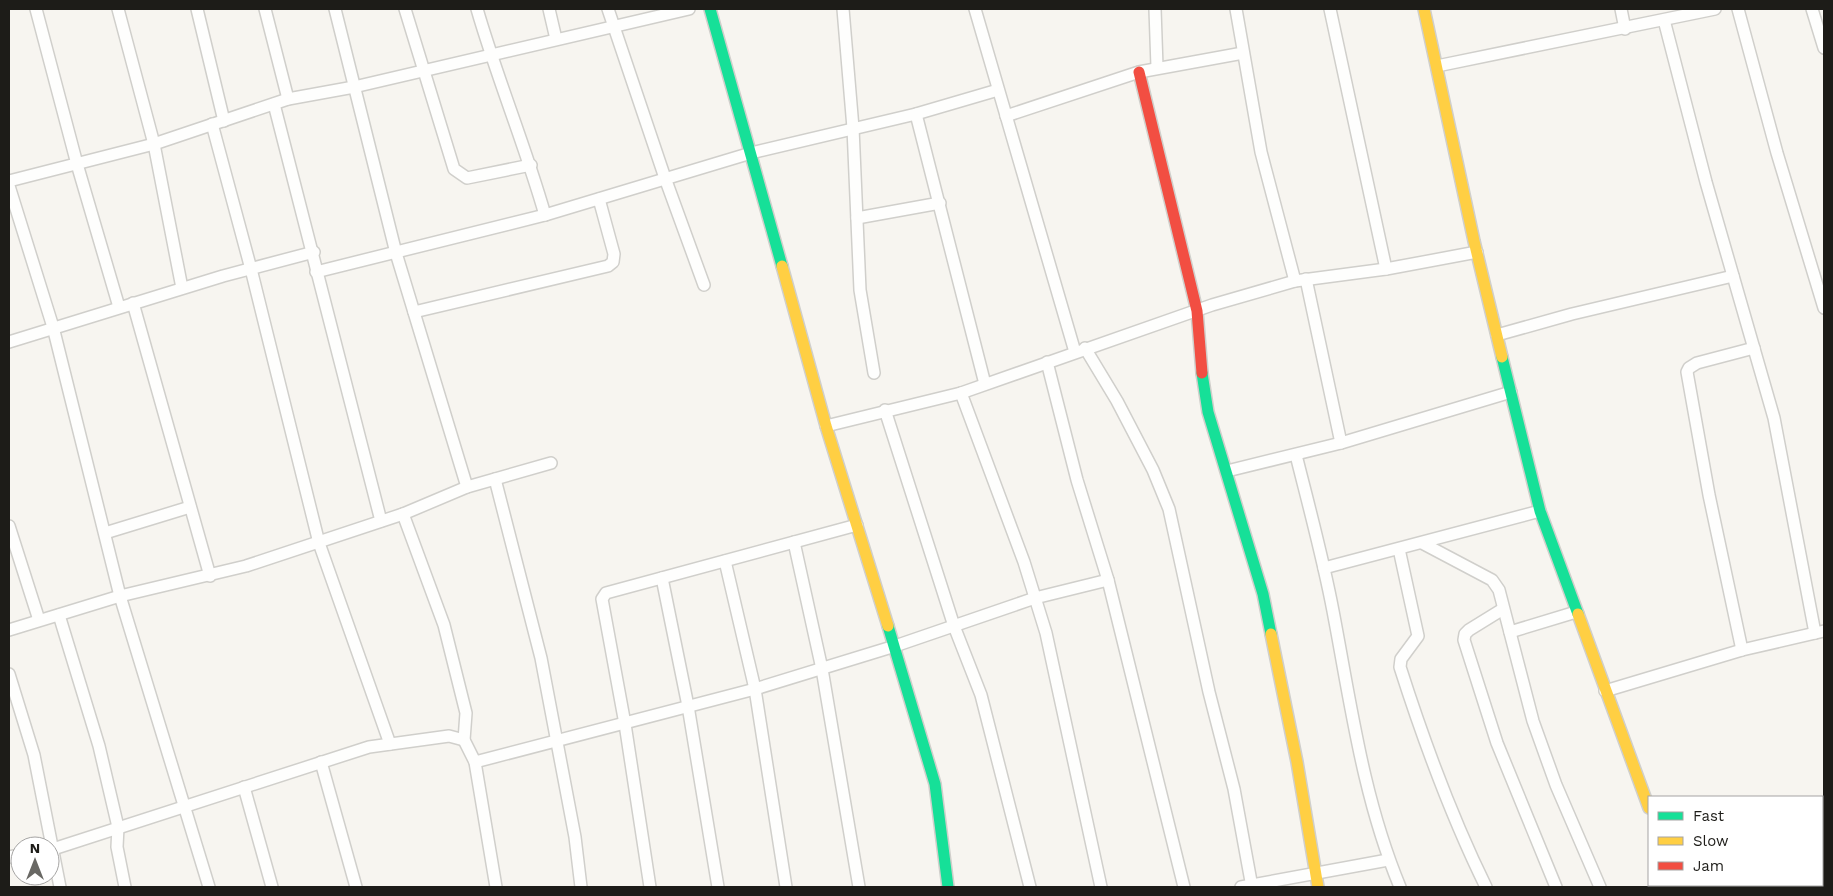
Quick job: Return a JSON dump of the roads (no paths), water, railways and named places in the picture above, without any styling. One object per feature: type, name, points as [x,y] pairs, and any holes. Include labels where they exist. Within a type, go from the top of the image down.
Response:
[{"type":"street","points":[[36,9],[76,164],[119,307]]},
{"type":"street","points":[[118,9],[154,144],[182,288]]},
{"type":"street","points":[[197,9],[224,121]]},
{"type":"street","points":[[265,9],[288,99]]},
{"type":"street","points":[[335,9],[396,253],[468,487]]},
{"type":"street","points":[[405,9],[454,169],[468,178],[531,165]]},
{"type":"street","points":[[477,9],[490,55],[531,165],[545,215]]},
{"type":"street","points":[[549,9],[556,39]]},
{"type":"street","points":[[608,9],[612,26],[704,285]]},
{"type":"street","points":[[9,181],[154,144],[288,99],[354,87],[689,9]]},
{"type":"street","points":[[710,9],[826,426],[895,646],[934,784],[948,887]]},
{"type":"street","points":[[843,9],[853,128],[860,290],[874,373]]},
{"type":"street","points":[[975,9],[1006,116],[1080,350],[1117,401],[1153,470],[1169,509],[1209,692],[1234,789],[1248,887],[1388,860]]},
{"type":"street","points":[[1155,9],[1157,67]]},
{"type":"street","points":[[1236,9],[1261,152],[1301,280],[1341,443]]},
{"type":"street","points":[[1330,9],[1386,269]]},
{"type":"street","points":[[1424,9],[1477,252],[1540,511],[1648,805]]},
{"type":"street","points":[[1620,9],[1625,29]]},
{"type":"street","points":[[1437,66],[1625,29],[1696,11],[1715,9]]},
{"type":"street","points":[[1738,9],[1777,153],[1824,308]]},
{"type":"street","points":[[1812,9],[1824,48]]},
{"type":"street","points":[[1605,691],[1742,650],[1820,632],[1774,418],[1733,276],[1664,20]]},
{"type":"street","points":[[1006,116],[1157,67],[1243,53]]},
{"type":"street","points":[[1139,72],[1197,311],[1202,378],[1208,412],[1263,594],[1297,762],[1318,887]]},
{"type":"street","points":[[316,272],[545,215],[751,153],[916,114],[998,90]]},
{"type":"street","points":[[274,104],[314,252],[316,272],[381,521]]},
{"type":"street","points":[[916,114],[985,384]]},
{"type":"street","points":[[212,124],[251,269],[319,543],[390,744]]},
{"type":"street","points":[[9,186],[53,327],[106,533],[120,596],[209,887]]},
{"type":"street","points":[[414,312],[608,266],[613,262],[614,254],[599,199]]},
{"type":"street","points":[[857,218],[940,203]]},
{"type":"street","points":[[9,342],[182,288],[314,252]]},
{"type":"street","points":[[826,426],[961,392],[1197,311],[1301,280],[1386,269],[1477,252]]},
{"type":"street","points":[[1497,335],[1572,314],[1733,276]]},
{"type":"street","points":[[134,303],[210,576]]},
{"type":"street","points":[[1742,650],[1709,495],[1687,372],[1696,363],[1754,348]]},
{"type":"street","points":[[1047,362],[1077,480],[1108,580],[1184,887]]},
{"type":"street","points":[[961,392],[1024,562],[1046,633],[1101,887]]},
{"type":"street","points":[[1227,471],[1341,443],[1511,392]]},
{"type":"street","points":[[885,410],[954,626],[981,695],[1030,887]]},
{"type":"street","points":[[1296,455],[1324,568],[1356,744],[1388,860],[1400,887]]},
{"type":"street","points":[[9,630],[120,596],[210,576],[319,543],[403,514],[468,487],[551,463]]},
{"type":"street","points":[[495,479],[541,658],[575,837],[581,887]]},
{"type":"street","points":[[106,533],[190,507]]},
{"type":"street","points":[[1324,568],[1540,511]]},
{"type":"street","points":[[403,514],[444,624],[466,713],[464,740],[475,762],[496,887]]},
{"type":"street","points":[[650,887],[625,724],[601,605],[602,599],[606,593],[857,525]]},
{"type":"street","points":[[9,526],[39,620]]},
{"type":"street","points":[[794,542],[822,669],[859,887]]},
{"type":"street","points":[[1422,543],[1492,580],[1499,590],[1533,721],[1546,758],[1600,887]]},
{"type":"street","points":[[1400,549],[1418,636],[1401,659],[1400,666],[1422,733],[1459,832],[1486,887]]},
{"type":"street","points":[[725,561],[755,689],[786,887]]},
{"type":"street","points":[[662,578],[688,706],[718,887]]},
{"type":"street","points":[[475,762],[755,689],[895,646],[1035,598],[1108,580]]},
{"type":"street","points":[[1503,609],[1469,630],[1464,640],[1497,743],[1556,887]]},
{"type":"street","points":[[1510,632],[1576,612]]},
{"type":"street","points":[[59,614],[99,746],[118,827],[117,847],[125,887]]},
{"type":"street","points":[[9,674],[34,754],[49,836]]},
{"type":"street","points":[[60,847],[369,747],[449,736],[464,740]]},
{"type":"street","points":[[321,762],[356,887]]},
{"type":"street","points":[[244,788],[272,887]]},
{"type":"street","points":[[1823,824],[1824,830]]}]
